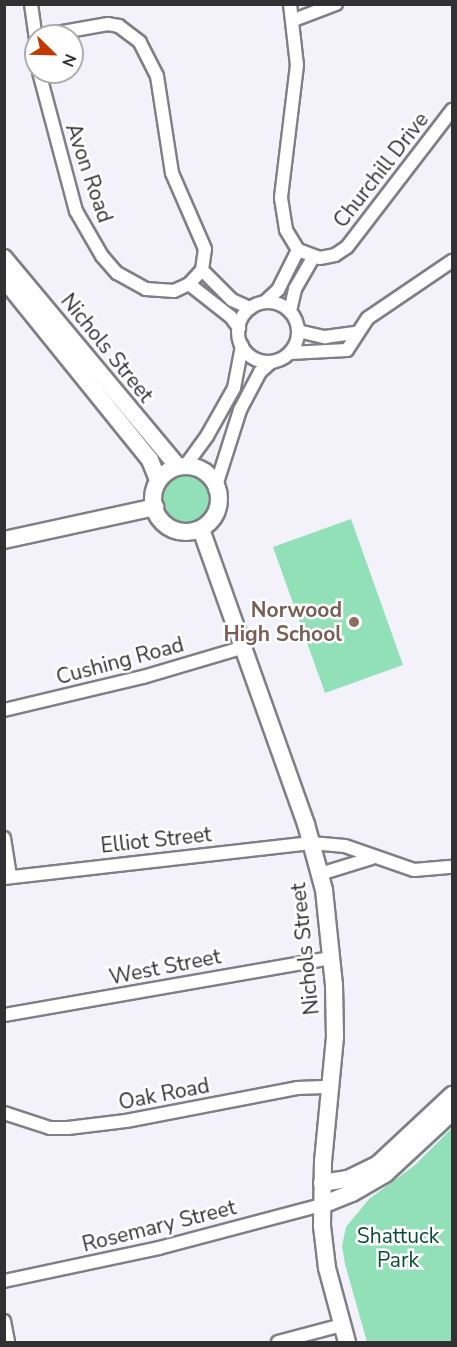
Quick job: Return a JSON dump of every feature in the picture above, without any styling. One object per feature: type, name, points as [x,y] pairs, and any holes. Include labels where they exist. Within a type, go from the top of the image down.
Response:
[{"type":"main road","name":"Nichols Street","points":[[4,258],[12,281],[150,460],[158,480]]},
{"type":"main road","name":"Nichols Street","points":[[12,281],[182,465]]},
{"type":"main road","points":[[182,465],[205,474],[215,489],[217,513],[202,532],[178,531],[164,521],[155,507],[158,480],[182,465]]},
{"type":"main road","points":[[4,540],[155,507]]},
{"type":"main road","name":"Nichols Street","points":[[202,532],[244,647],[320,873],[332,958],[335,1037],[322,1205],[327,1268],[347,1342]]},
{"type":"main road","points":[[322,1183],[348,1179],[377,1164],[450,1105]]},
{"type":"main road","points":[[322,1205],[358,1191],[386,1173],[450,1105]]},
{"type":"street","points":[[31,4],[35,24]]},
{"type":"street","points":[[290,4],[294,20],[297,65],[281,198],[286,230],[306,254]]},
{"type":"street","points":[[294,20],[336,4]]},
{"type":"street","points":[[84,28],[108,24],[119,26],[140,42],[157,76],[172,173],[203,240],[206,258],[202,270],[189,284],[231,317],[239,328],[242,346],[234,388],[207,436],[182,465]]},
{"type":"street","name":"Avon Road","points":[[42,84],[76,211],[99,250],[117,273],[146,289],[174,291],[189,284]]},
{"type":"street","name":"Churchill Drive","points":[[306,254],[335,255],[347,247],[453,110]]},
{"type":"street","points":[[239,328],[250,308],[265,302],[279,290],[306,254]]},
{"type":"street","points":[[290,353],[298,331],[290,311],[306,254]]},
{"type":"street","points":[[215,489],[240,410],[260,372],[271,362],[290,353],[347,350],[355,333],[368,318],[401,293],[453,261]]},
{"type":"street","points":[[202,270],[232,300],[250,308]]},
{"type":"street","points":[[265,302],[279,304],[290,311]]},
{"type":"street","points":[[298,331],[325,337],[355,333]]},
{"type":"street","points":[[242,346],[255,358],[271,362]]},
{"type":"street","name":"Cushing Road","points":[[4,710],[143,677],[244,647]]},
{"type":"street","points":[[4,838],[7,878]]},
{"type":"street","name":"Elliot Street","points":[[7,878],[311,843],[345,846],[372,858],[414,870],[453,867]]},
{"type":"street","points":[[320,873],[372,858]]},
{"type":"street","name":"West Street","points":[[4,1015],[332,958]]},
{"type":"street","name":"Oak Road","points":[[4,1113],[50,1128],[80,1127],[297,1088],[331,1088]]},
{"type":"street","name":"Rosemary Street","points":[[4,1281],[148,1251],[322,1205]]},
{"type":"street","points":[[4,1321],[8,1342]]},
{"type":"street","points":[[278,1342],[342,1325]]},
{"type":"green space","points":[[186,475],[200,479],[207,486],[211,500],[207,514],[200,521],[186,525],[172,521],[165,514],[161,500],[165,486],[172,479]]},
{"type":"green space","points":[[351,519],[403,665],[325,693],[273,547]]},
{"type":"green space","name":"Shattuck Park","points":[[452,1128],[452,1342],[367,1342],[345,1264],[342,1246],[346,1227],[369,1199],[415,1165]]},
{"type":"place","name":"Norwood High School","points":[[354,622]]}]
